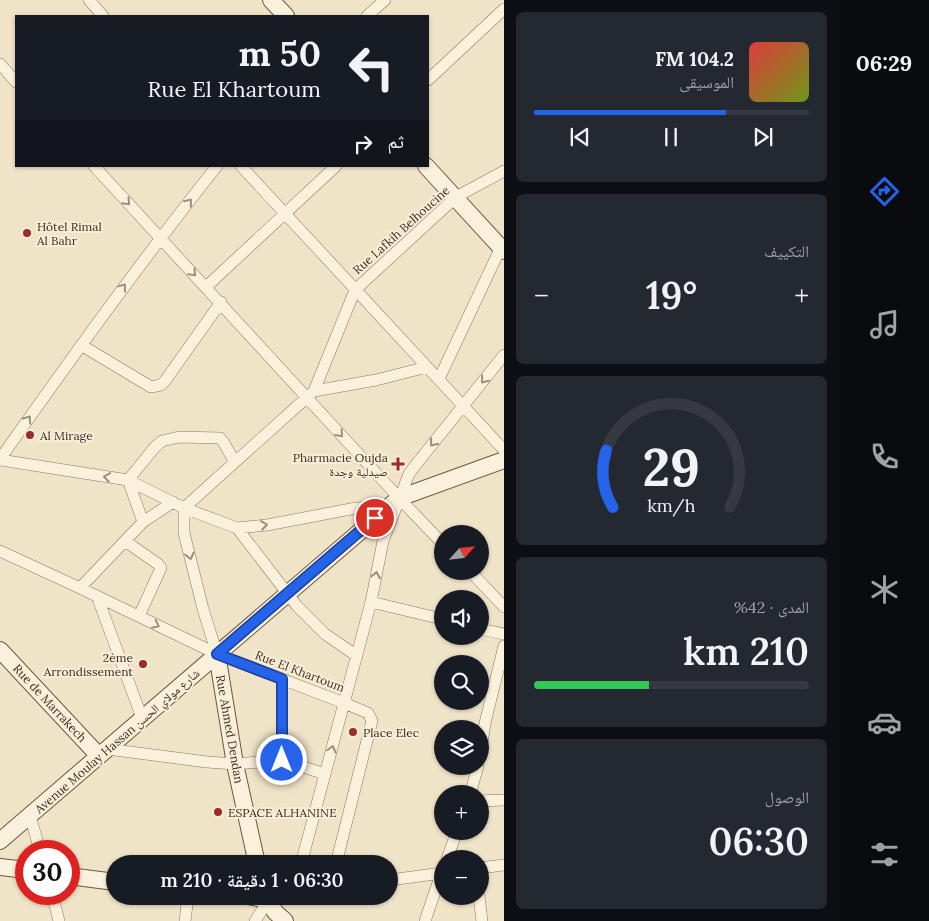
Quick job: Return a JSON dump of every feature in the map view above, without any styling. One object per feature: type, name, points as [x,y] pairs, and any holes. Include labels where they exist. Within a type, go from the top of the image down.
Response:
[{"type":"main road","points":[[271,0],[285,15]]},
{"type":"main road","points":[[427,167],[502,249]]},
{"type":"main road","name":"Avenue Moulay Hassan شارع مولاي الحسن","points":[[0,841],[394,502],[504,460]]},
{"type":"main road","name":"Rue de Marrakech","points":[[0,650],[103,752]]},
{"type":"main road","name":"Rue Ahmed Dendan","points":[[217,654],[235,764],[255,855]]},
{"type":"main road","points":[[0,866],[15,868]]},
{"type":"main road","points":[[80,877],[106,881]]},
{"type":"main road","points":[[274,905],[275,912],[284,921]]},
{"type":"street","points":[[89,0],[102,15]]},
{"type":"street","points":[[368,15],[385,0]]},
{"type":"street","points":[[429,79],[504,9]]},
{"type":"street","points":[[0,64],[15,81]]},
{"type":"street","points":[[95,167],[220,302],[311,394],[394,502],[434,536]]},
{"type":"street","points":[[216,167],[160,237],[0,460],[128,480],[184,508],[238,528],[267,525],[394,502]]},
{"type":"street","points":[[241,167],[504,450]]},
{"type":"street","points":[[206,287],[335,167]]},
{"type":"street","name":"Rue Lafkih Belhoucine","points":[[184,508],[311,394],[355,290],[456,198],[504,171]]},
{"type":"street","points":[[439,379],[502,249]]},
{"type":"street","points":[[81,345],[151,387],[156,387],[165,381],[220,302]]},
{"type":"street","points":[[303,855],[371,602],[383,541],[394,502],[409,474],[504,355]]},
{"type":"street","points":[[311,394],[427,367]]},
{"type":"street","points":[[128,480],[154,448],[162,441],[170,438],[220,438],[234,462]]},
{"type":"street","points":[[128,480],[143,522]]},
{"type":"street","points":[[80,588],[143,522],[173,502]]},
{"type":"street","name":"Rue Ahmed Dendan","points":[[184,508],[184,532],[203,609],[217,654]]},
{"type":"street","points":[[238,528],[296,606],[325,634],[356,656]]},
{"type":"street","points":[[125,541],[161,568],[139,616]]},
{"type":"street","name":"Rue El Khartoum","points":[[0,552],[217,654],[368,713],[372,721],[338,855]]},
{"type":"street","points":[[478,580],[504,607]]},
{"type":"street","points":[[96,596],[142,718]]},
{"type":"street","points":[[371,602],[434,617]]},
{"type":"street","points":[[489,631],[504,634]]},
{"type":"street","points":[[486,720],[504,646]]},
{"type":"street","points":[[282,679],[282,760]]},
{"type":"street","points":[[103,752],[235,764],[282,760],[325,774]]},
{"type":"street","points":[[489,801],[504,800]]},
{"type":"street","points":[[30,815],[37,840]]},
{"type":"street","points":[[489,867],[504,865]]},
{"type":"street","points":[[398,879],[434,874]]},
{"type":"street","points":[[425,921],[434,896]]},
{"type":"street","points":[[55,905],[59,921]]},
{"type":"street","points":[[185,921],[187,905]]},
{"type":"street","points":[[255,921],[268,905]]},
{"type":"street","points":[[480,905],[482,921]]},
{"type":"place","name":"Hôtel Rimal Al Bahr","points":[[27,233]]},
{"type":"place","name":"Al Mirage","points":[[30,435]]},
{"type":"place","name":"Pharmacie Oujda صيدلية وجدة","points":[[398,464]]},
{"type":"place","name":"2ème Arrondissement","points":[[143,664]]},
{"type":"place","name":"Place Elec","points":[[353,732]]},
{"type":"place","name":"ESPACE ALHANINE","points":[[218,812]]},
{"type":"route","points":[[282,760],[282,679],[217,654],[375,518]]}]
